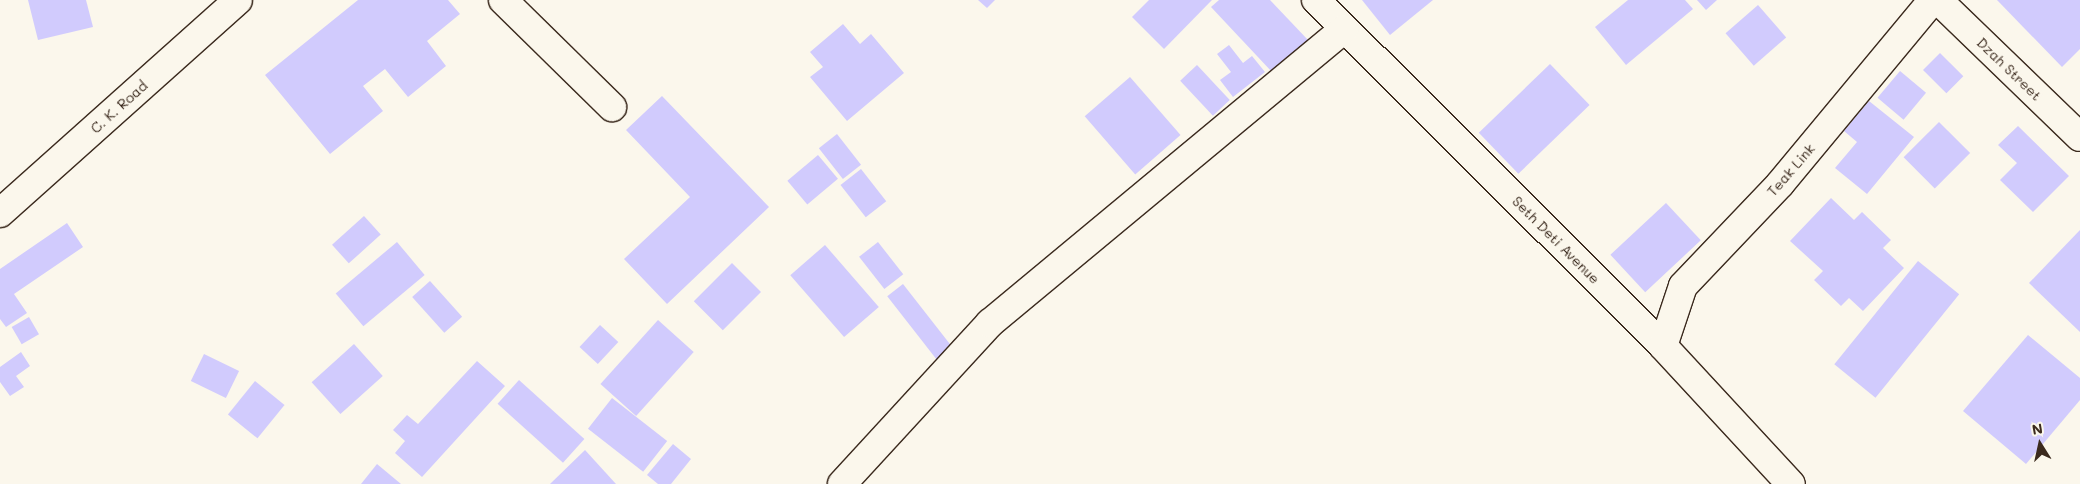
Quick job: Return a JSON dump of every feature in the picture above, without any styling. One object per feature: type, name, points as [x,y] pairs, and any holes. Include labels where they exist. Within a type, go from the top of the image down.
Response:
[{"type":"street","name":"C. K. Road","points":[[0,213],[238,0]]},
{"type":"street","points":[[503,0],[612,107]]},
{"type":"street","name":"Seth Deti Avenue","points":[[1316,0],[1663,346],[1791,484]]},
{"type":"street","name":"Teak Link","points":[[1663,346],[1682,286],[1780,184],[1933,0]]},
{"type":"street","name":"Dzah Street","points":[[1938,0],[2077,130]]},
{"type":"street","points":[[842,484],[990,323],[1344,29]]},
{"type":"building","points":[[28,0],[86,0],[93,27],[38,40]]},
{"type":"building","points":[[358,0],[448,0],[460,14],[427,41],[446,66],[408,97],[385,69],[363,86],[383,111],[330,154],[265,75]]},
{"type":"building","points":[[978,0],[995,0],[987,8]]},
{"type":"building","points":[[1149,0],[1212,0],[1164,49],[1132,17]]},
{"type":"building","points":[[1219,0],[1270,0],[1308,40],[1273,73],[1211,7]]},
{"type":"building","points":[[1362,0],[1433,0],[1390,35]]},
{"type":"building","points":[[1628,0],[1685,0],[1693,9],[1626,65],[1595,27]]},
{"type":"building","points":[[1697,0],[1717,0],[1706,10]]},
{"type":"building","points":[[1997,0],[2080,0],[2080,49],[2062,67]]},
{"type":"building","points":[[1758,5],[1786,37],[1754,66],[1726,33]]},
{"type":"building","points":[[843,24],[860,44],[871,34],[904,73],[847,121],[810,77],[823,67],[810,52]]},
{"type":"building","points":[[1229,45],[1243,63],[1252,56],[1265,72],[1233,97],[1220,80],[1231,72],[1217,54]]},
{"type":"building","points":[[1940,53],[1963,76],[1946,93],[1923,70]]},
{"type":"building","points":[[1550,64],[1590,105],[1518,174],[1479,133]]},
{"type":"building","points":[[1197,65],[1230,100],[1213,116],[1180,81]]},
{"type":"building","points":[[1900,71],[1926,93],[1904,120],[1878,98]]},
{"type":"building","points":[[1130,77],[1181,135],[1135,174],[1085,116]]},
{"type":"building","points":[[662,96],[769,207],[667,304],[624,259],[690,197],[626,130]]},
{"type":"building","points":[[1869,101],[1914,137],[1867,194],[1835,168],[1857,142],[1844,131]]},
{"type":"building","points":[[1939,122],[1970,153],[1935,188],[1904,157]]},
{"type":"building","points":[[2018,126],[2069,176],[2033,212],[2000,180],[2017,163],[1998,145]]},
{"type":"building","points":[[837,134],[861,165],[843,179],[819,148]]},
{"type":"building","points":[[818,155],[838,179],[807,204],[787,181]]},
{"type":"building","points":[[861,169],[886,201],[866,217],[841,185]]},
{"type":"building","points":[[1831,198],[1854,220],[1862,212],[1891,240],[1883,248],[1904,268],[1863,311],[1849,298],[1841,306],[1814,280],[1823,271],[1790,241]]},
{"type":"building","points":[[1666,203],[1701,240],[1645,292],[1610,255]]},
{"type":"building","points":[[364,216],[381,235],[349,263],[332,245]]},
{"type":"building","points":[[67,223],[83,247],[14,294],[27,313],[6,327],[0,319],[0,269]]},
{"type":"building","points":[[2080,230],[2080,332],[2029,283]]},
{"type":"building","points":[[397,242],[425,275],[363,326],[336,293]]},
{"type":"building","points":[[878,242],[903,274],[884,289],[859,257]]},
{"type":"building","points":[[825,245],[879,307],[844,337],[790,275]]},
{"type":"building","points":[[1918,261],[1959,294],[1875,398],[1834,364]]},
{"type":"building","points":[[732,263],[761,292],[723,330],[694,301]]},
{"type":"building","points":[[430,281],[462,317],[444,333],[412,297]]},
{"type":"building","points":[[903,284],[955,351],[940,363],[887,296]]},
{"type":"building","points":[[29,317],[39,334],[22,344],[12,327]]},
{"type":"building","points":[[658,320],[694,352],[636,416],[600,384]]},
{"type":"building","points":[[600,325],[618,342],[598,364],[580,347]]},
{"type":"building","points":[[2028,335],[2080,378],[2080,400],[2026,464],[1963,411]]},
{"type":"building","points":[[354,344],[383,376],[340,414],[312,382]]},
{"type":"building","points":[[21,352],[30,366],[16,376],[24,387],[10,396],[0,382],[0,367]]},
{"type":"building","points":[[204,354],[239,371],[226,398],[191,381]]},
{"type":"building","points":[[477,361],[505,386],[422,477],[395,453],[405,441],[393,430],[407,415],[418,424]]},
{"type":"building","points":[[519,380],[584,439],[563,463],[498,404]]},
{"type":"building","points":[[255,381],[285,405],[257,438],[228,414]]},
{"type":"building","points":[[612,398],[667,441],[643,472],[588,429]]},
{"type":"building","points":[[673,444],[691,459],[671,484],[658,484],[647,475]]},
{"type":"building","points":[[585,450],[616,484],[550,484]]},
{"type":"building","points":[[377,464],[401,484],[361,484]]}]
